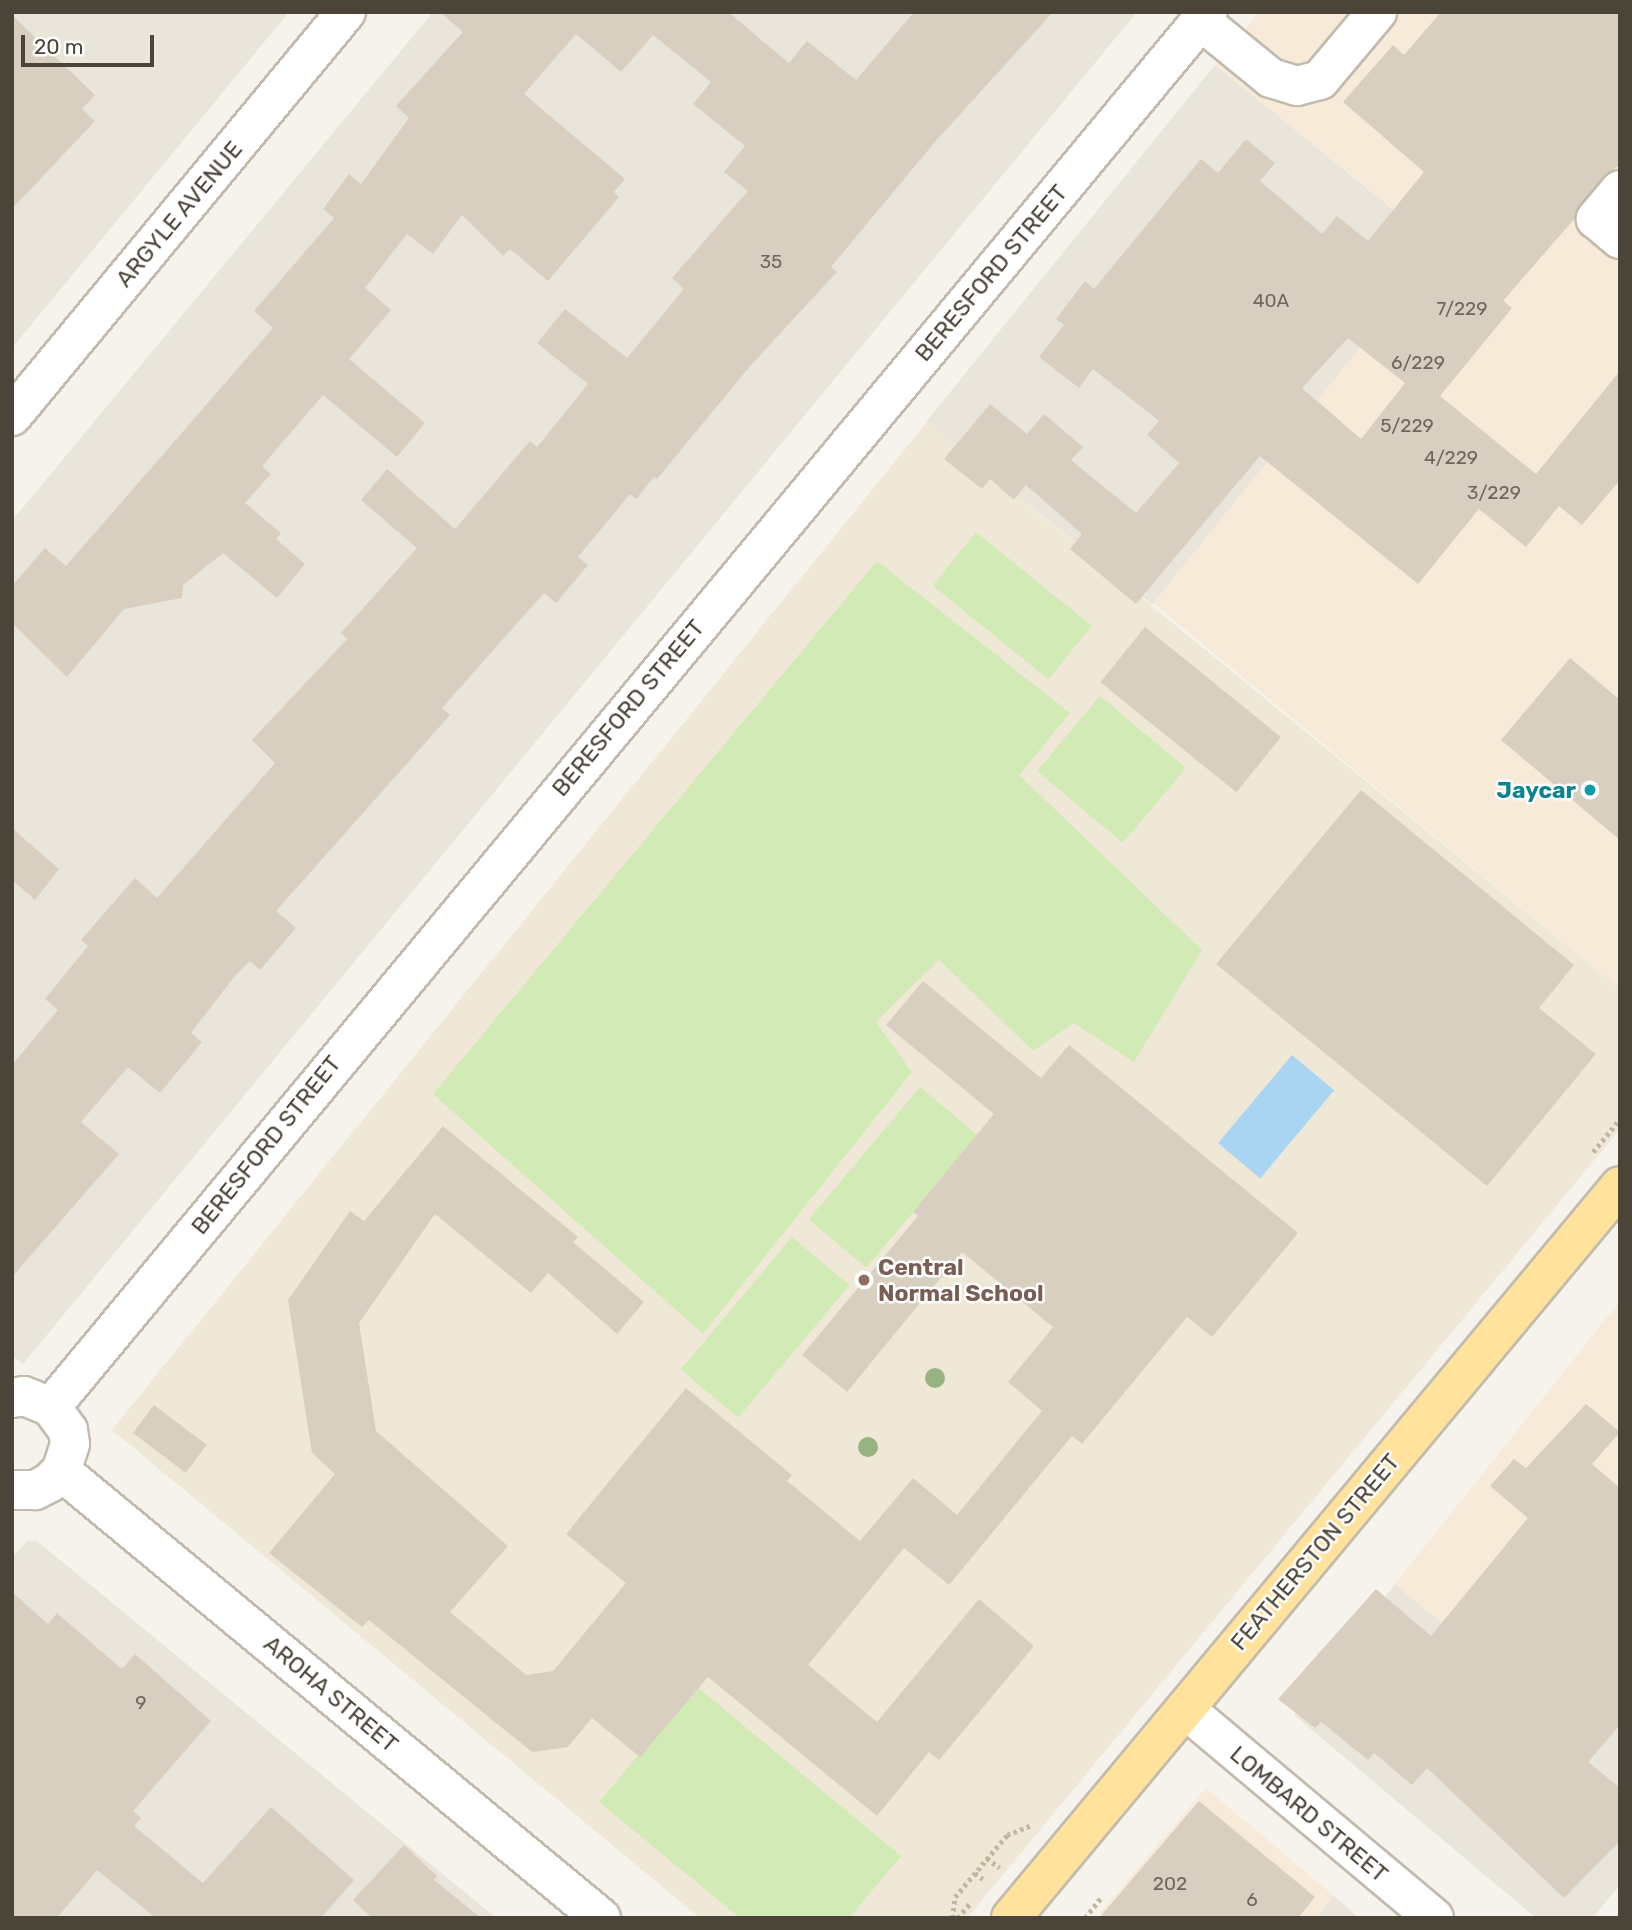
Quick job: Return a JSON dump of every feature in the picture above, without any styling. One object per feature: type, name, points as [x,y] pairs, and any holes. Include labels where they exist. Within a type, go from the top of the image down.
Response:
[{"type":"main road","name":"FEATHERSTON STREET","points":[[1011,1918],[1185,1709],[1614,1206]]},
{"type":"street","name":"ARGYLE AVENUE","points":[[12,416],[346,12]]},
{"type":"street","points":[[1204,17],[1271,78],[1297,86],[1320,80],[1377,12]]},
{"type":"street","name":"BERESFORD STREET","points":[[51,1406],[1204,17]]},
{"type":"street","points":[[1620,190],[1596,219],[1620,239]]},
{"type":"street","points":[[12,1398],[24,1396],[51,1406],[68,1430],[70,1444],[61,1471],[34,1490],[12,1490]]},
{"type":"street","name":"AROHA STREET","points":[[61,1471],[601,1918]]},
{"type":"street","name":"LOMBARD STREET","points":[[1185,1709],[1434,1918]]},
{"type":"path","points":[[952,1917],[955,1897],[1007,1835],[1023,1829]]},
{"type":"path","points":[[987,1858],[995,1864]]},
{"type":"path","points":[[975,1873],[982,1879]]},
{"type":"path","points":[[1085,1918],[1102,1896]]},
{"type":"shaded area","points":[[12,12],[289,12],[12,348]]},
{"type":"shaded area","points":[[433,12],[1137,12],[23,1364],[12,1355],[12,521]]},
{"type":"shaded area","points":[[1259,12],[1620,12],[1620,989],[1153,603],[1441,247],[1215,65]]},
{"type":"shaded area","points":[[1215,65],[1441,248],[1152,605],[926,422]]},
{"type":"shaded area","name":"Central Normal School","points":[[927,422],[1620,989],[1620,1129],[967,1918],[700,1918],[112,1430]]},
{"type":"shaded area","points":[[1620,1301],[1620,1617],[1538,1702],[1395,1584]]},
{"type":"shaded area","points":[[27,1541],[37,1541],[496,1918],[12,1918],[12,1558]]},
{"type":"shaded area","points":[[1395,1584],[1538,1702],[1620,1617],[1620,1885],[1592,1918],[1536,1918],[1294,1715]]},
{"type":"shaded area","points":[[1206,1788],[1334,1896],[1315,1918],[1099,1914]]},
{"type":"shaded area","points":[[1334,1896],[1359,1918],[1315,1918]]},
{"type":"green space","points":[[976,532],[1092,626],[1048,679],[933,586]]},
{"type":"green space","points":[[877,561],[1070,713],[1019,775],[1202,950],[1134,1062],[1074,1023],[1033,1051],[939,960],[876,1022],[912,1072],[703,1334],[433,1094]]},
{"type":"green space","points":[[1100,696],[1186,768],[1123,843],[1037,771]]},
{"type":"green space","points":[[920,1087],[977,1135],[866,1268],[809,1220]]},
{"type":"green space","points":[[792,1237],[849,1285],[738,1418],[681,1370]]},
{"type":"green space","points":[[696,1686],[901,1856],[849,1918],[740,1918],[599,1802]]},
{"type":"water","points":[[1292,1055],[1334,1090],[1260,1178],[1218,1143]]},
{"type":"building","points":[[440,12],[728,12],[789,63],[807,41],[856,80],[914,12],[1053,12],[934,143],[831,267],[837,272],[751,365],[657,479],[654,477],[636,499],[630,494],[578,557],[588,565],[556,603],[544,593],[442,708],[450,715],[276,911],[296,928],[260,970],[250,961],[234,977],[191,1033],[202,1042],[160,1093],[128,1067],[81,1122],[119,1154],[12,1277],[12,1065],[58,1010],[45,999],[88,946],[81,940],[135,878],[157,898],[275,763],[252,740],[347,639],[341,633],[417,548],[361,500],[387,469],[455,529],[530,441],[537,447],[588,384],[537,343],[565,309],[627,358],[684,289],[672,278],[748,191],[724,172],[745,146],[693,104],[711,82],[653,35],[621,72],[576,34],[524,94],[625,179],[614,192],[619,197],[548,281],[510,249],[503,256],[462,215],[433,254],[407,234],[365,288],[391,310],[349,359],[425,423],[397,457],[323,395],[262,466],[271,474],[245,503],[281,533],[276,539],[305,564],[277,598],[223,553],[183,585],[182,598],[124,609],[67,677],[12,623],[12,586],[45,548],[66,566],[273,328],[254,311],[334,218],[323,209],[349,174],[361,184],[409,118],[396,106],[463,32]]},
{"type":"building","points":[[1441,12],[1620,12],[1620,165],[1603,176],[1575,218],[1503,301],[1512,308],[1440,396],[1536,474],[1620,371],[1620,480],[1582,525],[1559,506],[1526,547],[1479,509],[1418,584],[1260,456],[1136,604],[1070,549],[1082,534],[1026,485],[1014,500],[990,479],[982,489],[944,459],[990,404],[1027,434],[1044,414],[1083,447],[1071,460],[1136,513],[1179,463],[1147,435],[1159,421],[1093,369],[1079,388],[1039,357],[1064,325],[1056,319],[1085,281],[1094,289],[1201,159],[1218,173],[1246,139],[1275,163],[1260,181],[1322,234],[1337,216],[1368,241],[1424,172],[1343,102],[1393,45],[1404,55]],"holes":[[[1348,338],[1405,383],[1361,439],[1302,388]]]},
{"type":"building","points":[[12,15],[95,95],[82,109],[95,121],[12,209]]},
{"type":"building","points":[[1145,627],[1281,737],[1236,792],[1100,682]]},
{"type":"building","name":"Jaycar","points":[[1570,658],[1620,700],[1620,840],[1501,740]]},
{"type":"building","points":[[1361,790],[1574,965],[1539,1008],[1596,1054],[1487,1186],[1216,964]]},
{"type":"building","points":[[12,828],[59,869],[35,900],[12,880]]},
{"type":"building","points":[[923,981],[1041,1078],[1069,1045],[1298,1233],[1212,1337],[1187,1317],[1082,1444],[1072,1436],[949,1585],[904,1548],[808,1665],[877,1722],[979,1599],[1034,1646],[939,1760],[929,1752],[877,1816],[708,1677],[640,1757],[592,1718],[568,1747],[532,1752],[369,1620],[362,1627],[269,1553],[335,1474],[312,1453],[288,1300],[350,1211],[364,1221],[443,1126],[578,1237],[573,1242],[644,1302],[617,1334],[548,1273],[531,1293],[435,1214],[359,1323],[376,1431],[508,1546],[450,1612],[526,1675],[553,1671],[626,1583],[566,1534],[686,1388],[792,1475],[787,1481],[860,1541],[913,1478],[957,1515],[1042,1411],[1008,1382],[1053,1327],[962,1252],[847,1392],[802,1355],[918,1216],[913,1212],[994,1114],[886,1025]]},
{"type":"building","points":[[1586,1404],[1620,1432],[1592,1464],[1620,1488],[1620,1725],[1588,1762],[1620,1788],[1620,1841],[1564,1898],[1427,1768],[1412,1785],[1374,1753],[1368,1760],[1321,1722],[1315,1728],[1278,1699],[1376,1589],[1431,1636],[1528,1518],[1490,1486],[1514,1459],[1526,1468]]},
{"type":"building","points":[[154,1405],[207,1445],[186,1473],[133,1433]]},
{"type":"building","points":[[12,1592],[48,1624],[57,1613],[122,1669],[135,1654],[211,1721],[133,1811],[141,1818],[134,1826],[203,1883],[271,1807],[354,1880],[321,1918],[156,1918],[97,1870],[57,1918],[12,1918]]},
{"type":"building","points":[[1199,1801],[1315,1897],[1298,1918],[1099,1918]]},
{"type":"building","points":[[404,1845],[437,1876],[434,1880],[481,1918],[372,1918],[353,1900]]},
{"type":"place","name":"Jaycar","points":[[1590,790]]},
{"type":"place","name":"Central Normal School","points":[[864,1280]]}]
